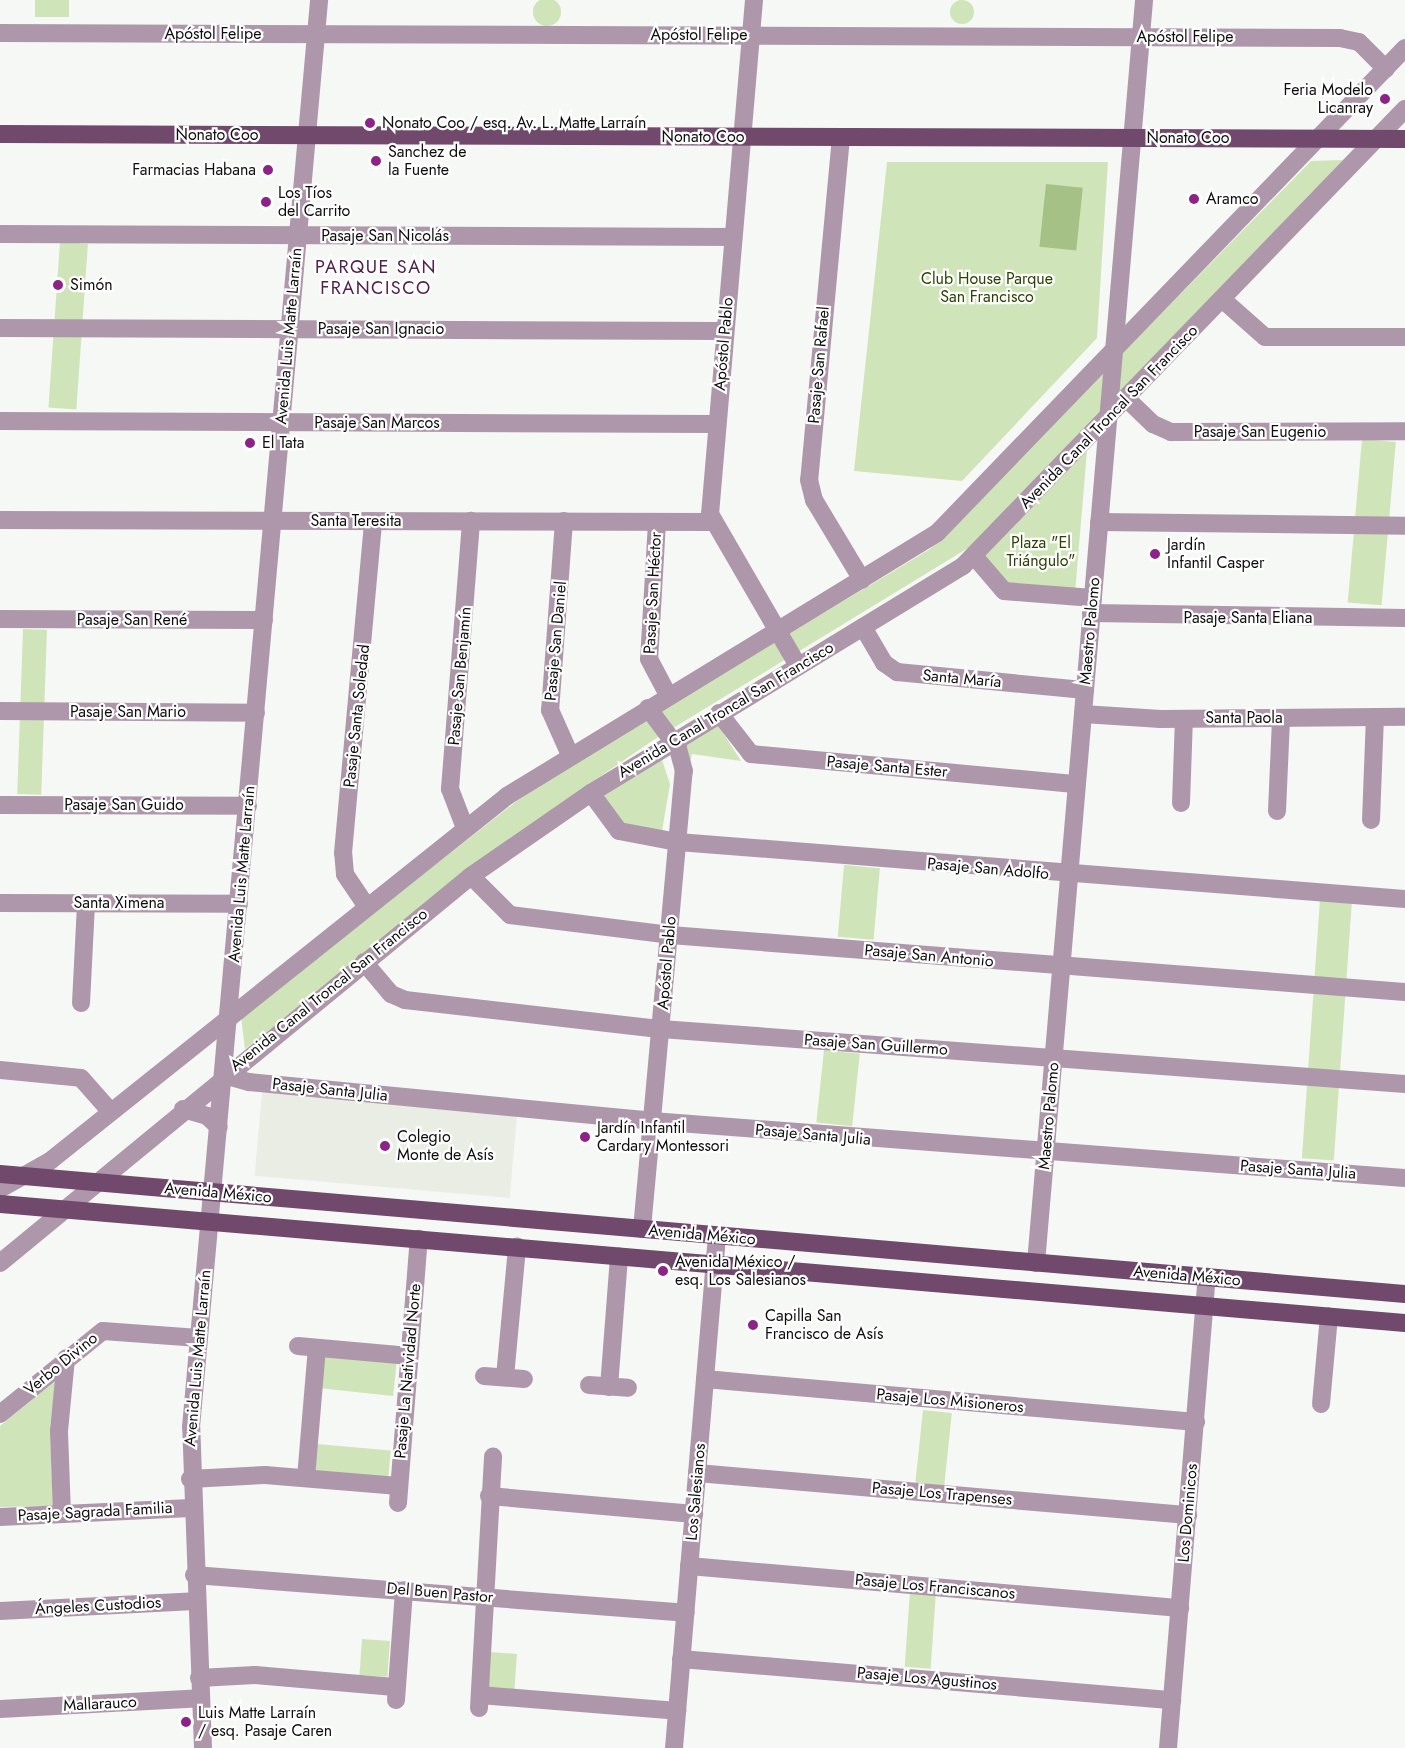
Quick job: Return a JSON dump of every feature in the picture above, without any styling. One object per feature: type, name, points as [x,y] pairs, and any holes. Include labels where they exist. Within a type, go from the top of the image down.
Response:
[{"type":"main road","name":"Nonato Coo","points":[[0,134],[1405,139]]},
{"type":"main road","name":"Avenida México","points":[[0,1174],[1405,1294]]},
{"type":"main road","name":"Avenida México","points":[[0,1204],[1405,1323]]},
{"type":"street","name":"Avenida Luis Matte Larraín","points":[[202,1748],[190,1479],[200,1338],[319,0]]},
{"type":"street","name":"Apóstol Pablo","points":[[712,522],[717,424],[753,0]]},
{"type":"street","name":"Maestro Palomo","points":[[1036,1263],[1144,0]]},
{"type":"street","name":"Apóstol Felipe","points":[[0,33],[1346,38],[1364,46],[1386,69]]},
{"type":"street","points":[[0,1189],[28,1175],[111,1112],[229,1019],[365,904],[465,828],[570,755],[937,533],[1320,139],[1405,48]]},
{"type":"street","name":"Avenida Canal Troncal San Francisco","points":[[0,1263],[224,1075],[471,876],[591,793],[863,627],[974,556],[1405,109]]},
{"type":"street","name":"Pasaje San Rafael","points":[[841,137],[809,480],[862,580]]},
{"type":"street","name":"Pasaje San Nicolás","points":[[0,234],[733,237]]},
{"type":"street","points":[[1222,300],[1265,337],[1405,337]]},
{"type":"street","name":"Pasaje San Ignacio","points":[[0,328],[725,331]]},
{"type":"street","name":"Pasaje San Eugenio","points":[[1127,399],[1153,424],[1171,432],[1405,431]]},
{"type":"street","name":"Pasaje San Marcos","points":[[0,421],[717,424]]},
{"type":"street","name":"Santa Teresita","points":[[0,520],[712,522]]},
{"type":"street","name":"Pasaje Santa Soledad","points":[[365,904],[345,873],[343,853],[373,521]]},
{"type":"street","name":"Pasaje San Benjamín","points":[[465,828],[450,789],[471,521]]},
{"type":"street","name":"Pasaje San Daniel","points":[[564,521],[550,710],[570,755]]},
{"type":"street","name":"Pasaje San Héctor","points":[[657,522],[649,658],[668,695]]},
{"type":"street","points":[[712,522],[798,666]]},
{"type":"street","points":[[1100,522],[1405,526]]},
{"type":"street","name":"Pasaje Santa Eliana","points":[[974,556],[1004,591],[1092,605],[1405,618]]},
{"type":"street","name":"Pasaje San René","points":[[0,619],[264,621]]},
{"type":"street","name":"Santa María","points":[[863,627],[884,663],[897,672],[1085,690]]},
{"type":"street","name":"Apóstol Pablo","points":[[642,1229],[684,771],[673,741],[648,708]]},
{"type":"street","name":"Pasaje San Mario","points":[[0,711],[256,713]]},
{"type":"street","name":"Pasaje Santa Ester","points":[[719,713],[751,754],[1077,784]]},
{"type":"street","name":"Santa Paola","points":[[1083,714],[1184,719],[1405,717]]},
{"type":"street","points":[[1371,820],[1375,717]]},
{"type":"street","points":[[1277,811],[1281,718]]},
{"type":"street","points":[[1181,803],[1184,719]]},
{"type":"street","name":"Pasaje San Adolfo","points":[[591,793],[619,831],[678,842],[1069,875],[1405,899]]},
{"type":"street","name":"Pasaje San Guido","points":[[0,805],[248,806]]},
{"type":"street","name":"Pasaje San Antonio","points":[[471,876],[510,915],[669,935],[1405,992]]},
{"type":"street","name":"Santa Ximena","points":[[0,903],[239,904]]},
{"type":"street","points":[[81,1002],[86,903]]},
{"type":"street","name":"Pasaje San Guillermo","points":[[364,962],[400,999],[661,1029],[1405,1084]]},
{"type":"street","points":[[0,1070],[81,1078],[111,1112]]},
{"type":"street","name":"Pasaje Santa Julia","points":[[224,1075],[249,1082],[652,1121],[1046,1153],[1405,1178]]},
{"type":"street","points":[[183,1109],[219,1127]]},
{"type":"street","name":"Los Salesianos","points":[[674,1748],[717,1236]]},
{"type":"street","name":"Pasaje La Natividad Norte","points":[[306,1478],[398,1494],[419,1239]]},
{"type":"street","points":[[505,1377],[517,1247]]},
{"type":"street","points":[[609,1387],[619,1256]]},
{"type":"street","name":"Los Dominicos","points":[[1168,1748],[1207,1277]]},
{"type":"street","points":[[1321,1404],[1329,1316]]},
{"type":"street","name":"Verbo Divino","points":[[0,1414],[66,1358],[109,1330],[200,1338]]},
{"type":"street","points":[[298,1346],[410,1356]]},
{"type":"street","points":[[190,1479],[306,1478],[317,1348]]},
{"type":"street","points":[[62,1514],[59,1431],[66,1358]]},
{"type":"street","points":[[484,1376],[524,1379]]},
{"type":"street","name":"Pasaje Los Misioneros","points":[[705,1379],[1196,1422]]},
{"type":"street","points":[[589,1385],[628,1388]]},
{"type":"street","points":[[493,1456],[479,1701],[677,1711]]},
{"type":"street","name":"Pasaje Los Trapenses","points":[[697,1473],[1188,1515]]},
{"type":"street","points":[[489,1496],[694,1514]]},
{"type":"street","name":"Pasaje Sagrada Familia","points":[[0,1517],[191,1508]]},
{"type":"street","name":"Pasaje Los Franciscanos","points":[[689,1566],[1180,1608]]},
{"type":"street","name":"Del Buen Pastor","points":[[194,1575],[686,1613]]},
{"type":"street","points":[[199,1678],[255,1675],[395,1693],[404,1590]]},
{"type":"street","name":"Ángeles Custodios","points":[[0,1611],[195,1601]]},
{"type":"street","name":"Pasaje Los Agustinos","points":[[681,1659],[1172,1700]]},
{"type":"street","name":"Mallarauco","points":[[0,1709],[200,1698]]},
{"type":"shaded area","points":[[1046,184],[1083,188],[1076,251],[1039,247]]},
{"type":"shaded area","name":"Colegio Monte de Asís","points":[[262,1092],[517,1114],[510,1198],[255,1176]]},
{"type":"green space","points":[[547,-2],[557,2],[561,12],[557,22],[547,26],[537,22],[533,12],[537,2]]},
{"type":"green space","points":[[35,0],[69,0],[69,17],[35,17]]},
{"type":"green space","points":[[962,0],[971,3],[974,12],[971,21],[962,24],[953,21],[950,12],[953,3]]},
{"type":"green space","points":[[1343,160],[973,545],[652,741],[544,815],[245,1049],[241,1017],[536,786],[930,549],[1311,161]]},
{"type":"green space","name":"Club House Parque San Francisco","points":[[887,162],[1108,162],[1097,338],[962,481],[854,471]]},
{"type":"green space","points":[[60,242],[88,244],[76,410],[48,408]]},
{"type":"green space","points":[[1362,439],[1396,442],[1382,605],[1348,602]]},
{"type":"green space","name":"Plaza \"El Triángulo\"","points":[[1087,451],[1075,593],[1006,588],[982,558]]},
{"type":"green space","points":[[23,629],[47,630],[41,795],[17,794]]},
{"type":"green space","points":[[718,725],[741,761],[692,754],[690,762],[682,746]]},
{"type":"green space","points":[[662,760],[670,784],[662,831],[616,825],[597,799]]},
{"type":"green space","points":[[844,865],[880,868],[874,940],[838,937]]},
{"type":"green space","points":[[1320,899],[1352,901],[1334,1161],[1302,1158]]},
{"type":"green space","points":[[824,1050],[860,1054],[852,1126],[816,1123]]},
{"type":"green space","points":[[319,1355],[397,1363],[393,1396],[316,1388]]},
{"type":"green space","points":[[56,1380],[50,1429],[53,1506],[0,1507],[0,1426]]},
{"type":"green space","points":[[923,1410],[952,1413],[944,1486],[915,1483]]},
{"type":"green space","points":[[317,1444],[391,1450],[388,1477],[315,1471]]},
{"type":"green space","points":[[910,1591],[936,1593],[931,1669],[905,1667]]},
{"type":"green space","points":[[362,1639],[390,1641],[387,1677],[359,1675]]},
{"type":"green space","points":[[489,1652],[517,1654],[514,1690],[486,1688]]},
{"type":"place","name":"Feria Modelo Licanray","points":[[1385,99]]},
{"type":"place","name":"Nonato Coo / esq. Av. L. Matte Larraín","points":[[370,123]]},
{"type":"place","name":"Sanchez de la Fuente","points":[[376,161]]},
{"type":"place","name":"Farmacias Habana","points":[[268,170]]},
{"type":"place","name":"Aramco","points":[[1194,199]]},
{"type":"place","name":"Los Tíos del Carrito","points":[[266,202]]},
{"type":"place","name":"Simón","points":[[58,285]]},
{"type":"place","name":"El Tata","points":[[250,443]]},
{"type":"place","name":"Jardín Infantil Casper","points":[[1155,554]]},
{"type":"place","name":"Jardín Infantil Cardary Montessori","points":[[585,1137]]},
{"type":"place","name":"Colegio Monte de Asís","points":[[385,1146]]},
{"type":"place","name":"Avenida México / esq. Los Salesianos","points":[[663,1271]]},
{"type":"place","name":"Capilla San Francisco de Asís","points":[[753,1325]]},
{"type":"place","name":"Luis Matte Larraín / esq. Pasaje Caren","points":[[186,1722]]},
{"type":"district","name":"PARQUE SAN FRANCISCO","points":[[376,278]]}]
